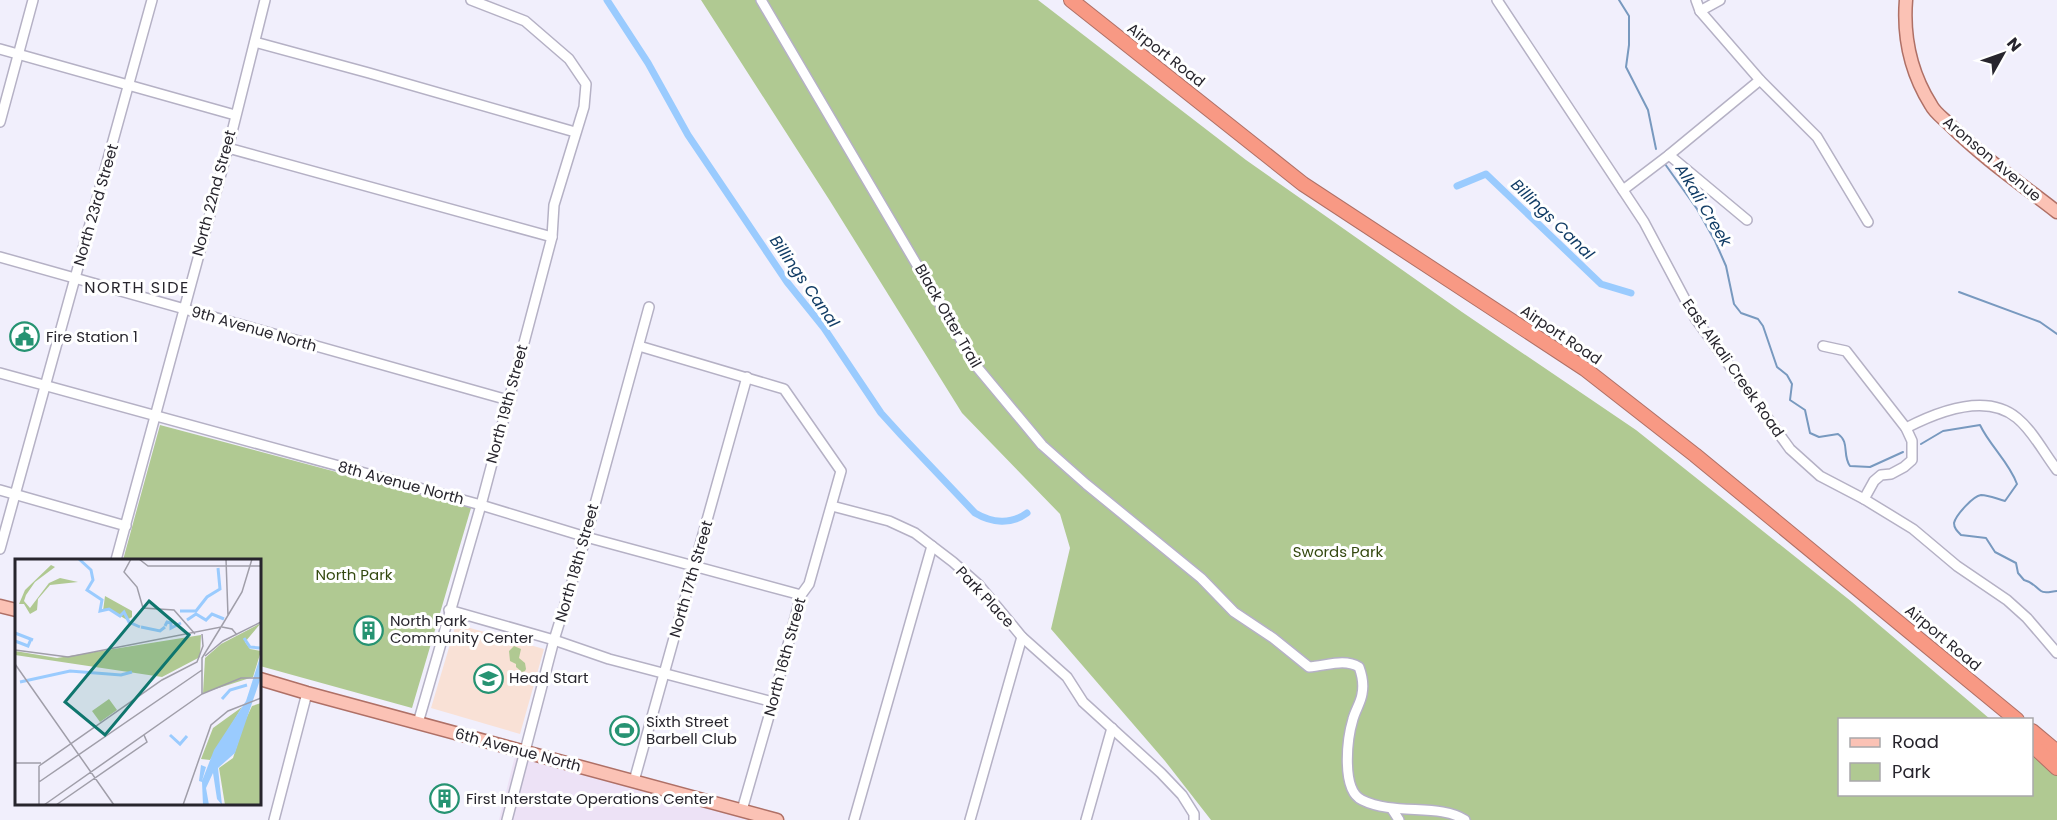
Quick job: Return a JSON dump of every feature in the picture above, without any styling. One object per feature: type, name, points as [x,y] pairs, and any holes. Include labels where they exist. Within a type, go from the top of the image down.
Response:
[{"type":"highway","name":"Airport Road","points":[[1071,0],[1303,184],[1594,376],[1713,469],[2015,718]]},
{"type":"highway","points":[[1963,675],[2002,718]]},
{"type":"highway","points":[[2033,733],[2057,752]]},
{"type":"highway","points":[[2033,747],[2057,768]]},
{"type":"main road","name":"Aronson Avenue","points":[[1906,0],[1904,21],[1906,39],[1915,73],[1932,107],[1964,139],[2057,212]]},
{"type":"main road","points":[[0,606],[15,610]]},
{"type":"main road","name":"6th Avenue North","points":[[261,679],[777,820]]},
{"type":"street","points":[[0,122],[16,55],[33,0]]},
{"type":"street","name":"North 23rd Street","points":[[0,549],[152,0]]},
{"type":"street","name":"North 22nd Street","points":[[117,559],[228,148],[265,0]]},
{"type":"street","name":"North 19th Street","points":[[418,723],[481,505],[552,237],[554,205],[584,107],[586,84],[568,59],[525,21],[471,0]]},
{"type":"street","name":"Black Otter Trail","points":[[761,0],[977,367],[1042,445],[1201,578],[1234,612],[1273,638],[1309,667],[1351,662],[1359,667],[1363,677],[1362,694],[1352,720],[1349,737],[1349,785],[1356,798],[1392,809]]},
{"type":"street","name":"East Alkali Creek Road","points":[[1497,0],[1644,222],[1695,318],[1790,449],[1820,476],[1864,499],[1913,529],[1957,566],[2007,600],[2027,618],[2057,653]]},
{"type":"street","points":[[1696,0],[1700,11],[1760,81],[1817,137],[1868,222]]},
{"type":"street","points":[[1700,11],[1720,0]]},
{"type":"street","points":[[255,42],[369,72],[575,132]]},
{"type":"street","points":[[0,50],[235,115]]},
{"type":"street","points":[[1623,190],[1760,81]]},
{"type":"street","points":[[228,148],[552,237]]},
{"type":"street","points":[[1669,155],[1747,220]]},
{"type":"street","name":"9th Avenue North","points":[[0,257],[508,400]]},
{"type":"street","name":"North 18th Street","points":[[507,820],[554,640],[649,307]]},
{"type":"street","points":[[639,346],[747,377]]},
{"type":"street","points":[[1823,346],[1846,351],[1906,428],[1912,441],[1912,460],[1892,474],[1881,475],[1874,481],[1864,499]]},
{"type":"street","name":"8th Avenue North","points":[[0,373],[801,595]]},
{"type":"street","name":"North 16th Street","points":[[742,810],[801,595],[808,584],[841,471],[784,389],[747,377]]},
{"type":"street","name":"North 17th Street","points":[[634,781],[747,377]]},
{"type":"street","points":[[1906,428],[1952,410],[1982,404],[1993,405],[2017,418],[2056,468]]},
{"type":"street","points":[[0,490],[126,526]]},
{"type":"street","name":"Park Place","points":[[832,506],[889,521],[915,533],[978,585],[1022,636],[1067,677],[1083,702],[1182,795],[1194,814],[1194,820]]},
{"type":"street","points":[[854,820],[932,546]]},
{"type":"street","points":[[449,610],[554,640],[609,659],[773,702]]},
{"type":"street","points":[[970,820],[1022,636]]},
{"type":"street","points":[[274,820],[307,693]]},
{"type":"street","points":[[1086,820],[1112,728]]},
{"type":"street","points":[[1392,809],[1433,816],[1442,812],[1465,820]]},
{"type":"street","points":[[1392,809],[1399,820]]},
{"type":"shaded area","name":"Head Start","points":[[456,624],[544,649],[520,734],[431,708]]},
{"type":"shaded area","points":[[515,756],[751,820],[499,820]]},
{"type":"green space","name":"Swords Park","points":[[701,0],[1038,0],[1246,160],[1462,312],[1636,430],[1852,602],[1989,718],[1838,718],[1838,796],[2033,796],[2033,755],[2057,776],[2057,820],[1211,820],[1165,761],[1051,629],[1070,548],[1060,514],[962,413]]},
{"type":"green space","name":"North Park","points":[[160,425],[471,508],[412,708],[261,666],[261,559],[123,559]]},
{"type":"green space","points":[[514,646],[521,649],[519,658],[525,663],[525,671],[522,672],[516,664],[510,661],[509,651]]},
{"type":"waterway","name":"Billings Canal","points":[[607,0],[648,63],[688,135],[787,282],[824,328],[881,413],[975,513],[995,521],[1008,521],[1027,513]]},
{"type":"waterway","name":"Alkali Creek","points":[[1619,0],[1629,16],[1626,67],[1648,110],[1656,149]]},
{"type":"waterway","name":"Alkali Creek","points":[[1665,164],[1697,209],[1715,241],[1726,266],[1734,304],[1741,313],[1758,319],[1763,326],[1777,367],[1787,375],[1792,384],[1790,400],[1805,410],[1810,433],[1819,437],[1838,434],[1842,437],[1850,466],[1870,467],[1903,452]]},
{"type":"waterway","name":"Billings Canal","points":[[1457,186],[1486,174],[1601,284],[1631,293]]},
{"type":"waterway","name":"Billings Canal","points":[[1959,292],[2040,322],[2057,334]]},
{"type":"waterway","name":"Alkali Creek","points":[[1921,444],[1943,431],[1980,425],[2017,484],[2005,501],[1990,496],[1978,496],[1958,515],[1954,523],[1955,528],[1961,535],[1986,538],[1995,552],[2016,563],[2018,573],[2024,580],[2032,583],[2041,591],[2057,591]]},
{"type":"place","name":"Fire Station 1","points":[[25,337]]},
{"type":"place","name":"North Park Community Center","points":[[369,630]]},
{"type":"place","name":"Head Start","points":[[488,678]]},
{"type":"place","name":"Sixth Street Barbell Club","points":[[625,731]]},
{"type":"place","name":"First Interstate Operations Center","points":[[445,799]]},
{"type":"district","name":"NORTH SIDE","points":[[137,287]]}]
